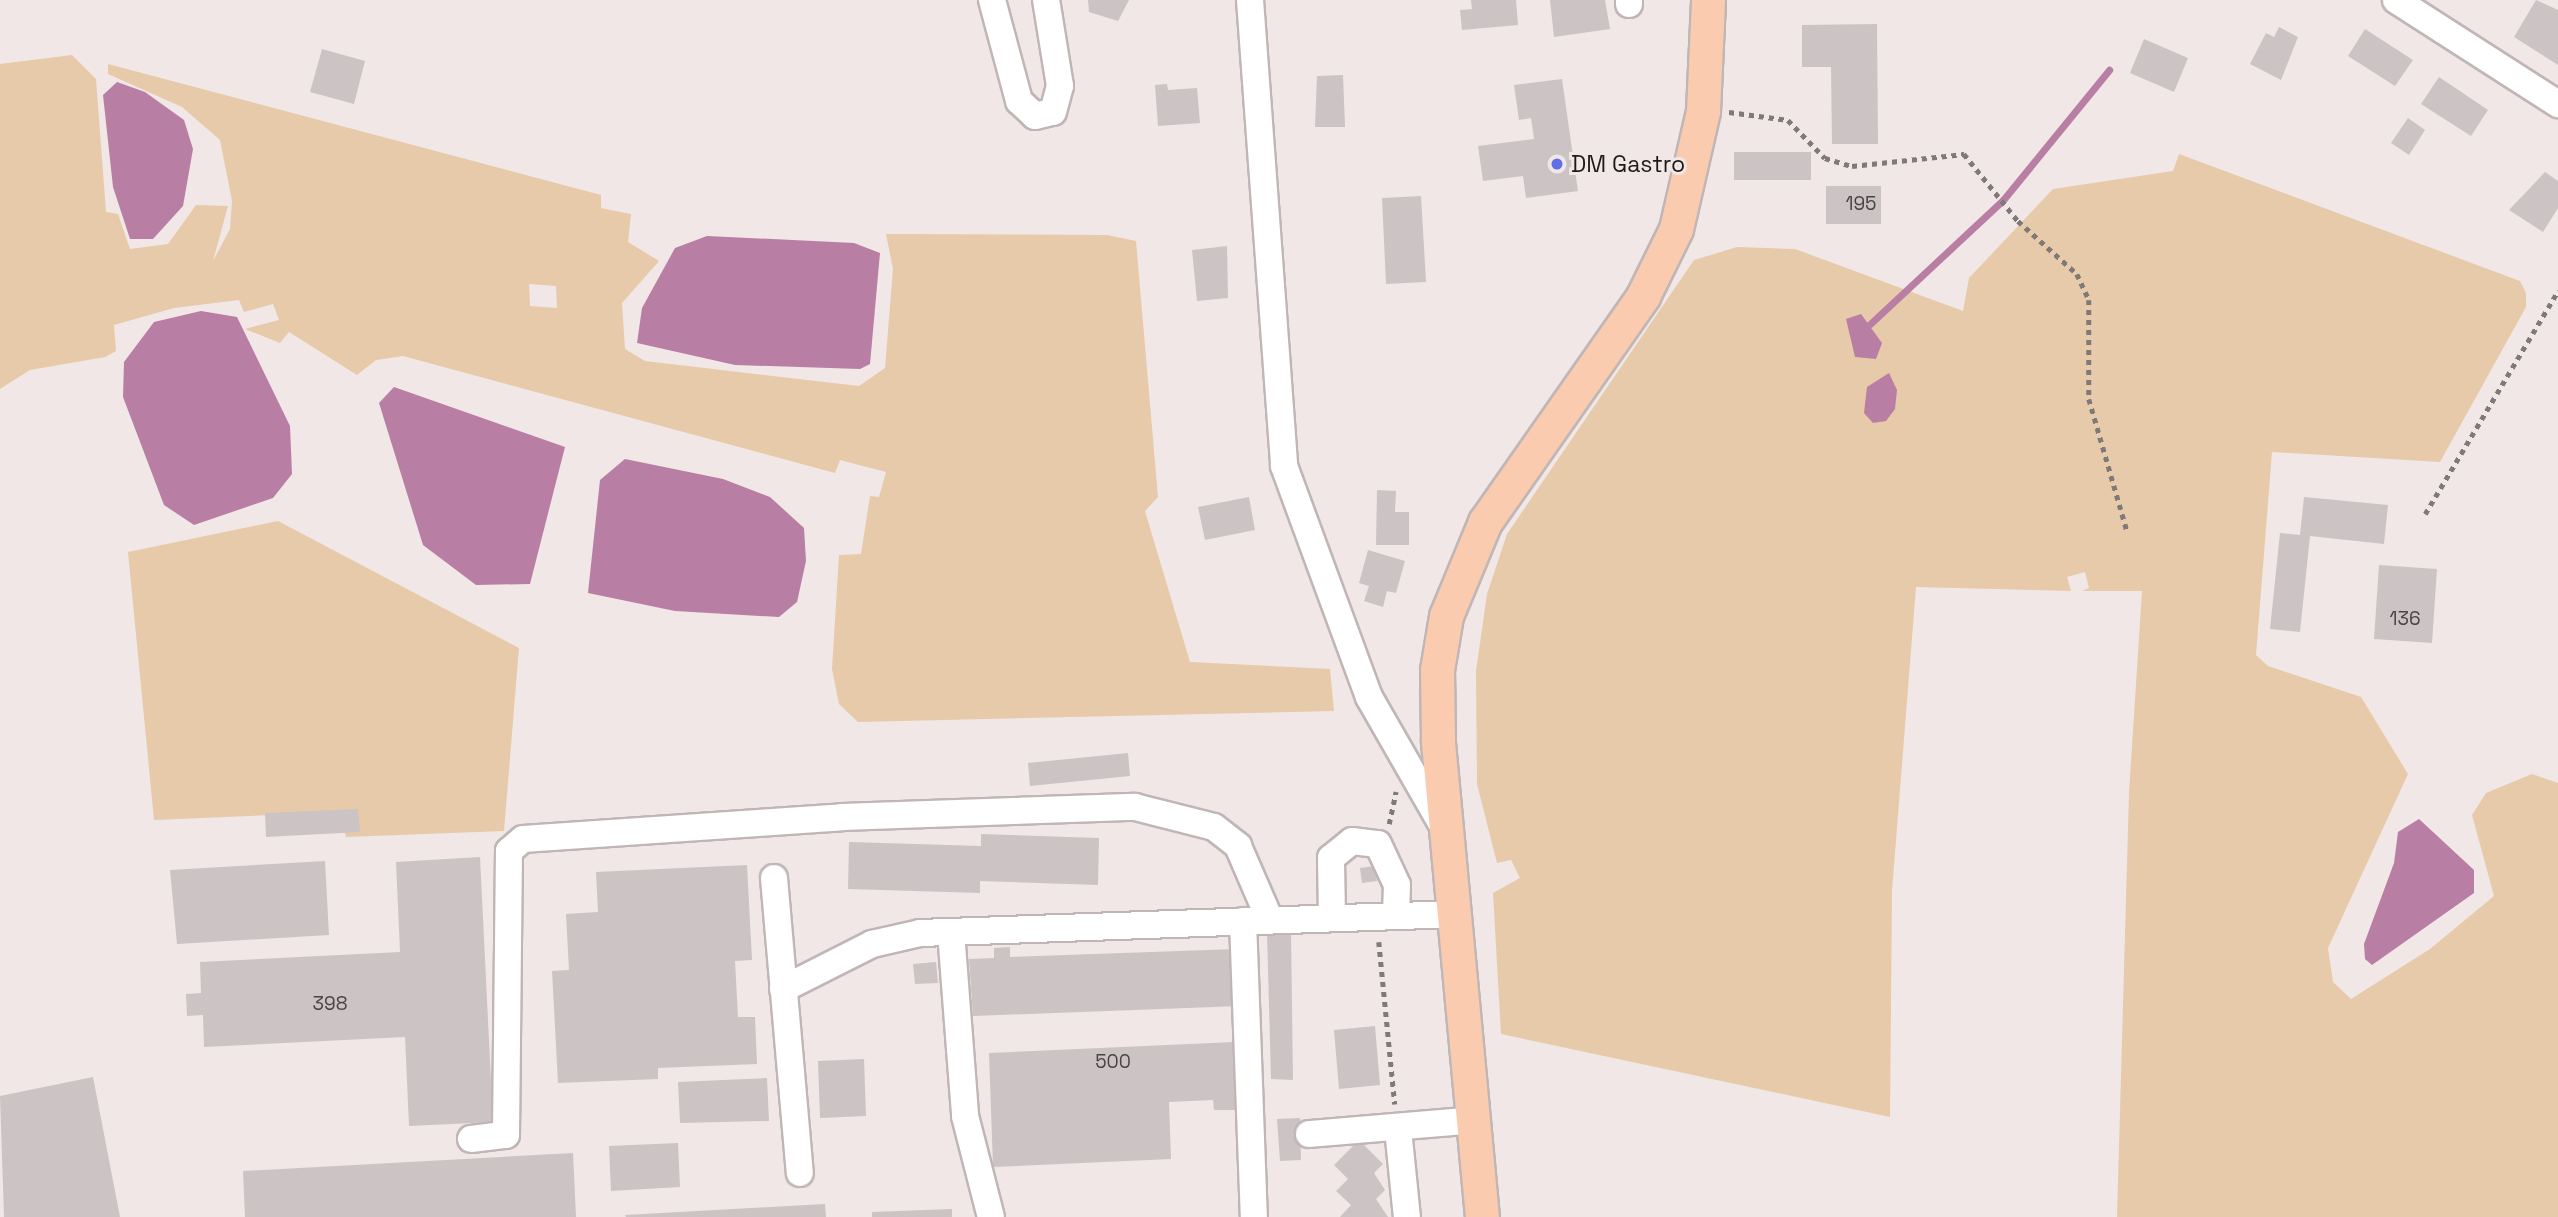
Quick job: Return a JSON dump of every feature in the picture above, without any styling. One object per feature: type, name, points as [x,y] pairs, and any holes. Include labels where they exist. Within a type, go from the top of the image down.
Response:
[{"type":"main road","points":[[1482,1217],[1475,1120],[1445,830],[1437,670],[1463,567],[1485,522],[1661,263],[1685,205],[1703,111],[1708,0]]},
{"type":"street","points":[[992,0],[1020,101],[1035,116],[1053,112],[1060,86],[1046,0]]},
{"type":"street","points":[[1250,0],[1284,466],[1369,697],[1445,830]]},
{"type":"street","points":[[2396,0],[2558,103]]},
{"type":"street","points":[[471,1139],[506,1135],[509,851],[523,839],[842,817],[1135,807],[1214,827],[1238,846],[1270,920]]},
{"type":"street","points":[[1332,918],[1331,858],[1352,841],[1378,844],[1397,885],[1386,916]]},
{"type":"street","points":[[774,878],[800,1173]]},
{"type":"street","points":[[783,989],[872,944],[951,932],[1455,914]]},
{"type":"street","points":[[1243,921],[1254,1217]]},
{"type":"street","points":[[951,932],[965,1116],[991,1217]]},
{"type":"street","points":[[1309,1134],[1398,1129],[1475,1120]]},
{"type":"street","points":[[1398,1129],[1407,1217]]},
{"type":"path","points":[[1703,111],[1768,113],[1788,120],[1825,158],[1852,166],[1964,154],[2018,221],[2077,274],[2089,300],[2089,399],[2127,531]]},
{"type":"path","points":[[2425,514],[2558,291]]},
{"type":"path","points":[[1387,863],[1391,800],[1410,785]]},
{"type":"path","points":[[1386,916],[1398,1129]]},
{"type":"shaded area","points":[[72,55],[96,79],[106,212],[118,214],[130,249],[168,244],[196,205],[228,206],[213,261],[230,229],[232,201],[220,140],[182,107],[108,74],[108,64],[601,195],[601,208],[631,214],[628,242],[659,261],[622,303],[625,349],[645,361],[859,386],[885,368],[893,269],[886,234],[1107,235],[1136,241],[1158,497],[1145,511],[1190,662],[1330,669],[1334,711],[858,722],[839,704],[832,669],[839,555],[861,554],[870,496],[879,497],[886,472],[840,460],[835,473],[403,356],[376,360],[357,375],[289,332],[280,343],[245,329],[279,320],[273,304],[244,312],[239,300],[174,308],[114,325],[116,351],[105,357],[30,370],[0,389],[0,64]],"holes":[[[529,284],[556,286],[557,308],[530,306]]]},
{"type":"shaded area","points":[[117,82],[145,92],[184,120],[193,149],[183,206],[153,239],[130,239],[113,187],[103,95]]},
{"type":"shaded area","points":[[2179,154],[2520,281],[2526,293],[2526,307],[2440,462],[2272,452],[2256,655],[2268,666],[2361,697],[2408,774],[2328,948],[2333,982],[2351,999],[2430,949],[2494,896],[2472,815],[2486,793],[2532,774],[2558,783],[2558,1217],[2117,1217],[2129,793],[2142,591],[2082,591],[2089,588],[2085,572],[2067,577],[2071,591],[1916,587],[1892,891],[1890,1117],[1501,1034],[1493,893],[1520,878],[1511,860],[1497,863],[1477,784],[1476,671],[1487,594],[1507,534],[1694,260],[1737,247],[1795,249],[1963,311],[1969,278],[2053,189],[2173,171]]},
{"type":"shaded area","points":[[707,236],[854,243],[880,253],[870,364],[860,369],[735,365],[637,343],[642,308],[675,248]]},
{"type":"shaded area","points":[[201,311],[237,317],[290,426],[292,474],[273,498],[194,525],[164,505],[123,397],[124,362],[154,322]]},
{"type":"shaded area","points":[[1861,314],[1882,343],[1876,359],[1855,357],[1846,319]]},
{"type":"shaded area","points":[[1889,373],[1897,390],[1895,409],[1886,421],[1873,423],[1864,413],[1867,387]]},
{"type":"shaded area","points":[[394,387],[565,447],[530,584],[476,585],[423,545],[379,403]]},
{"type":"shaded area","points":[[625,459],[723,479],[770,497],[804,528],[806,561],[797,602],[779,617],[675,611],[588,593],[600,480]]},
{"type":"shaded area","points":[[278,521],[519,648],[504,831],[346,837],[341,812],[154,820],[128,552]]},
{"type":"shaded area","points":[[2419,819],[2474,870],[2474,893],[2372,965],[2365,959],[2364,944],[2394,863],[2398,832]]},
{"type":"building","points":[[1088,0],[1129,0],[1118,21],[1089,12]]},
{"type":"building","points":[[1471,0],[1516,0],[1518,25],[1462,30],[1460,10],[1472,9]]},
{"type":"building","points":[[1550,0],[1605,0],[1610,29],[1554,37]]},
{"type":"building","points":[[2536,0],[2558,10],[2558,65],[2514,37]]},
{"type":"building","points":[[1877,24],[1878,144],[1832,144],[1831,67],[1802,67],[1802,25]]},
{"type":"building","points":[[2279,27],[2298,37],[2281,80],[2250,64],[2266,33],[2274,37]]},
{"type":"building","points":[[2365,29],[2413,60],[2395,86],[2348,56]]},
{"type":"building","points":[[2144,39],[2188,58],[2174,92],[2130,73]]},
{"type":"building","points":[[322,49],[365,61],[354,104],[310,92]]},
{"type":"building","points":[[1343,75],[1345,127],[1315,127],[1317,76]]},
{"type":"building","points":[[2439,77],[2488,110],[2471,136],[2421,104]]},
{"type":"building","points":[[1562,79],[1578,191],[1526,198],[1523,176],[1483,181],[1478,146],[1534,139],[1531,118],[1519,120],[1514,85]]},
{"type":"building","points":[[1167,84],[1168,90],[1197,88],[1200,123],[1158,126],[1155,85]]},
{"type":"building","points":[[2408,118],[2425,130],[2409,155],[2391,143]]},
{"type":"building","points":[[1734,152],[1811,152],[1811,180],[1734,180]]},
{"type":"building","points":[[2545,172],[2558,181],[2558,208],[2543,232],[2509,210]]},
{"type":"building","points":[[1826,186],[1881,186],[1881,224],[1826,224]]},
{"type":"building","points":[[1421,196],[1426,282],[1386,284],[1382,198]]},
{"type":"building","points":[[1227,246],[1228,298],[1197,301],[1192,250]]},
{"type":"building","points":[[1377,490],[1396,491],[1395,512],[1409,512],[1409,545],[1376,545]]},
{"type":"building","points":[[1249,497],[1255,530],[1205,540],[1198,507]]},
{"type":"building","points":[[2304,497],[2388,505],[2384,544],[2310,536],[2300,632],[2270,629],[2280,533],[2300,535]]},
{"type":"building","points":[[1368,550],[1405,561],[1396,593],[1387,591],[1383,607],[1364,601],[1369,586],[1359,583]]},
{"type":"building","points":[[2379,565],[2437,569],[2432,643],[2374,639]]},
{"type":"building","points":[[1128,753],[1130,776],[1030,786],[1028,763]]},
{"type":"building","points":[[358,809],[360,832],[266,837],[265,813]]},
{"type":"building","points":[[981,834],[1099,838],[1098,885],[980,881],[980,893],[848,889],[849,842],[981,846]]},
{"type":"building","points":[[480,857],[493,1122],[409,1126],[405,1037],[204,1047],[203,1015],[187,1016],[186,994],[201,993],[200,962],[400,952],[396,862]]},
{"type":"building","points":[[325,861],[329,935],[177,944],[170,870]]},
{"type":"building","points":[[747,865],[752,960],[735,961],[738,1017],[755,1017],[757,1064],[658,1068],[658,1079],[558,1083],[552,971],[569,970],[566,914],[598,912],[596,872]]},
{"type":"building","points":[[1375,866],[1377,881],[1362,883],[1360,868]]},
{"type":"building","points":[[1267,932],[1291,932],[1293,1080],[1271,1079]]},
{"type":"building","points":[[1010,947],[1010,957],[1236,949],[1240,1006],[973,1016],[969,959],[994,958],[994,948]]},
{"type":"building","points":[[936,962],[938,983],[915,984],[913,964]]},
{"type":"building","points":[[1375,1026],[1380,1085],[1339,1089],[1334,1030]]},
{"type":"building","points":[[1234,1042],[1237,1110],[1214,1110],[1213,1100],[1169,1102],[1171,1159],[993,1167],[989,1053]]},
{"type":"building","points":[[864,1059],[866,1116],[820,1118],[818,1061]]},
{"type":"building","points":[[93,1077],[120,1217],[4,1217],[0,1096]]},
{"type":"building","points":[[767,1078],[769,1121],[680,1123],[678,1082]]},
{"type":"building","points":[[1300,1118],[1301,1160],[1280,1161],[1277,1119]]},
{"type":"building","points":[[1359,1140],[1383,1164],[1374,1173],[1385,1190],[1376,1199],[1388,1217],[1340,1217],[1351,1205],[1336,1191],[1348,1179],[1334,1165]]},
{"type":"building","points":[[678,1143],[680,1187],[611,1191],[609,1146]]},
{"type":"building","points":[[573,1153],[576,1217],[245,1217],[243,1171]]},
{"type":"building","points":[[825,1204],[826,1217],[625,1215]]},
{"type":"building","points":[[952,1209],[952,1217],[872,1217],[872,1212]]},
{"type":"waterway","points":[[1870,324],[2003,200],[2109,70]]},
{"type":"place","name":"DM Gastro","points":[[1557,164]]}]
